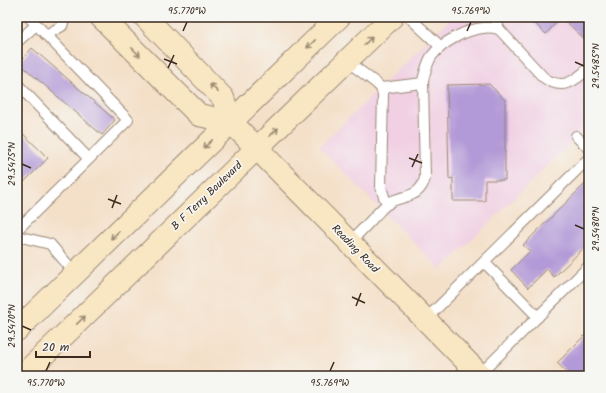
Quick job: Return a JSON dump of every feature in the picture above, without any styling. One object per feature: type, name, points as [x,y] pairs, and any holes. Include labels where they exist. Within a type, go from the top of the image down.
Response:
[{"type":"main road","points":[[100,17],[199,115],[231,122]]},
{"type":"main road","name":"Reading Road","points":[[145,17],[223,98],[231,122],[256,149],[480,375]]},
{"type":"main road","points":[[17,330],[339,17]]},
{"type":"main road","name":"B F Terry Boulevard","points":[[22,376],[392,17]]},
{"type":"lane","points":[[17,230],[128,120],[29,17]]},
{"type":"lane","points":[[46,35],[62,26],[65,17]]},
{"type":"lane","points":[[409,17],[440,46]]},
{"type":"lane","points":[[500,17],[497,23],[499,29],[543,76],[551,82],[561,84],[570,83],[589,68]]},
{"type":"lane","points":[[17,42],[36,25]]},
{"type":"lane","points":[[349,243],[388,204],[416,192],[423,186],[425,178],[423,83],[426,67],[431,57],[440,46],[453,38],[483,28],[499,29]]},
{"type":"lane","points":[[347,61],[381,88],[383,99],[381,187],[388,204]]},
{"type":"lane","points":[[381,88],[423,83]]},
{"type":"lane","points":[[17,84],[89,159]]},
{"type":"lane","points":[[576,136],[589,149]]},
{"type":"lane","points":[[425,320],[589,158]]},
{"type":"lane","points":[[17,236],[50,244],[75,273]]},
{"type":"lane","points":[[484,262],[538,317]]},
{"type":"lane","points":[[480,375],[589,266]]},
{"type":"shaded area","points":[[452,17],[589,17],[589,125],[441,270],[319,147]]},
{"type":"building","points":[[528,17],[561,17],[546,34]]},
{"type":"building","points":[[561,17],[589,17],[589,43]]},
{"type":"building","points":[[32,48],[115,120],[102,135],[19,63]]},
{"type":"building","points":[[489,84],[505,100],[505,180],[485,180],[485,201],[453,201],[453,178],[449,179],[447,85]]},
{"type":"building","points":[[17,128],[48,158],[17,189]]},
{"type":"building","points":[[589,180],[589,243],[554,277],[547,269],[528,288],[511,270],[530,251],[523,245]]},
{"type":"building","points":[[589,331],[589,376],[571,376],[557,363]]}]
